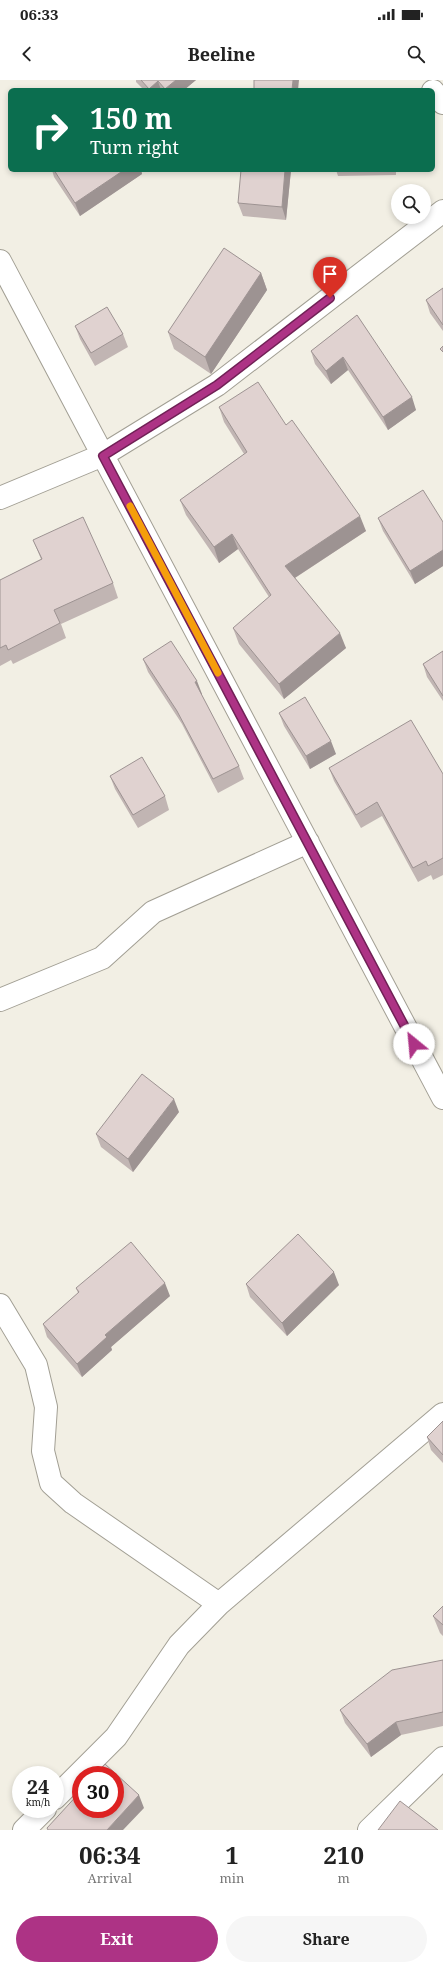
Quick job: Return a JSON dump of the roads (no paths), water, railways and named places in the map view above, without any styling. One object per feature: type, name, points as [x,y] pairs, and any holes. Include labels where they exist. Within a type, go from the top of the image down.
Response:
[{"type":"street","points":[[424,80],[431,88]]},
{"type":"street","points":[[435,93],[443,103]]},
{"type":"street","points":[[0,498],[103,456],[217,385],[443,211]]},
{"type":"street","points":[[0,261],[443,1098]]},
{"type":"street","points":[[0,1000],[102,958],[152,912],[308,842]]},
{"type":"street","points":[[0,1305],[36,1365],[46,1407],[43,1450],[51,1483],[72,1503],[219,1604]]},
{"type":"street","points":[[64,1789],[116,1737],[179,1645],[219,1604],[443,1414]]},
{"type":"street","points":[[369,1830],[443,1758]]},
{"type":"street","points":[[24,1830],[35,1818]]}]
